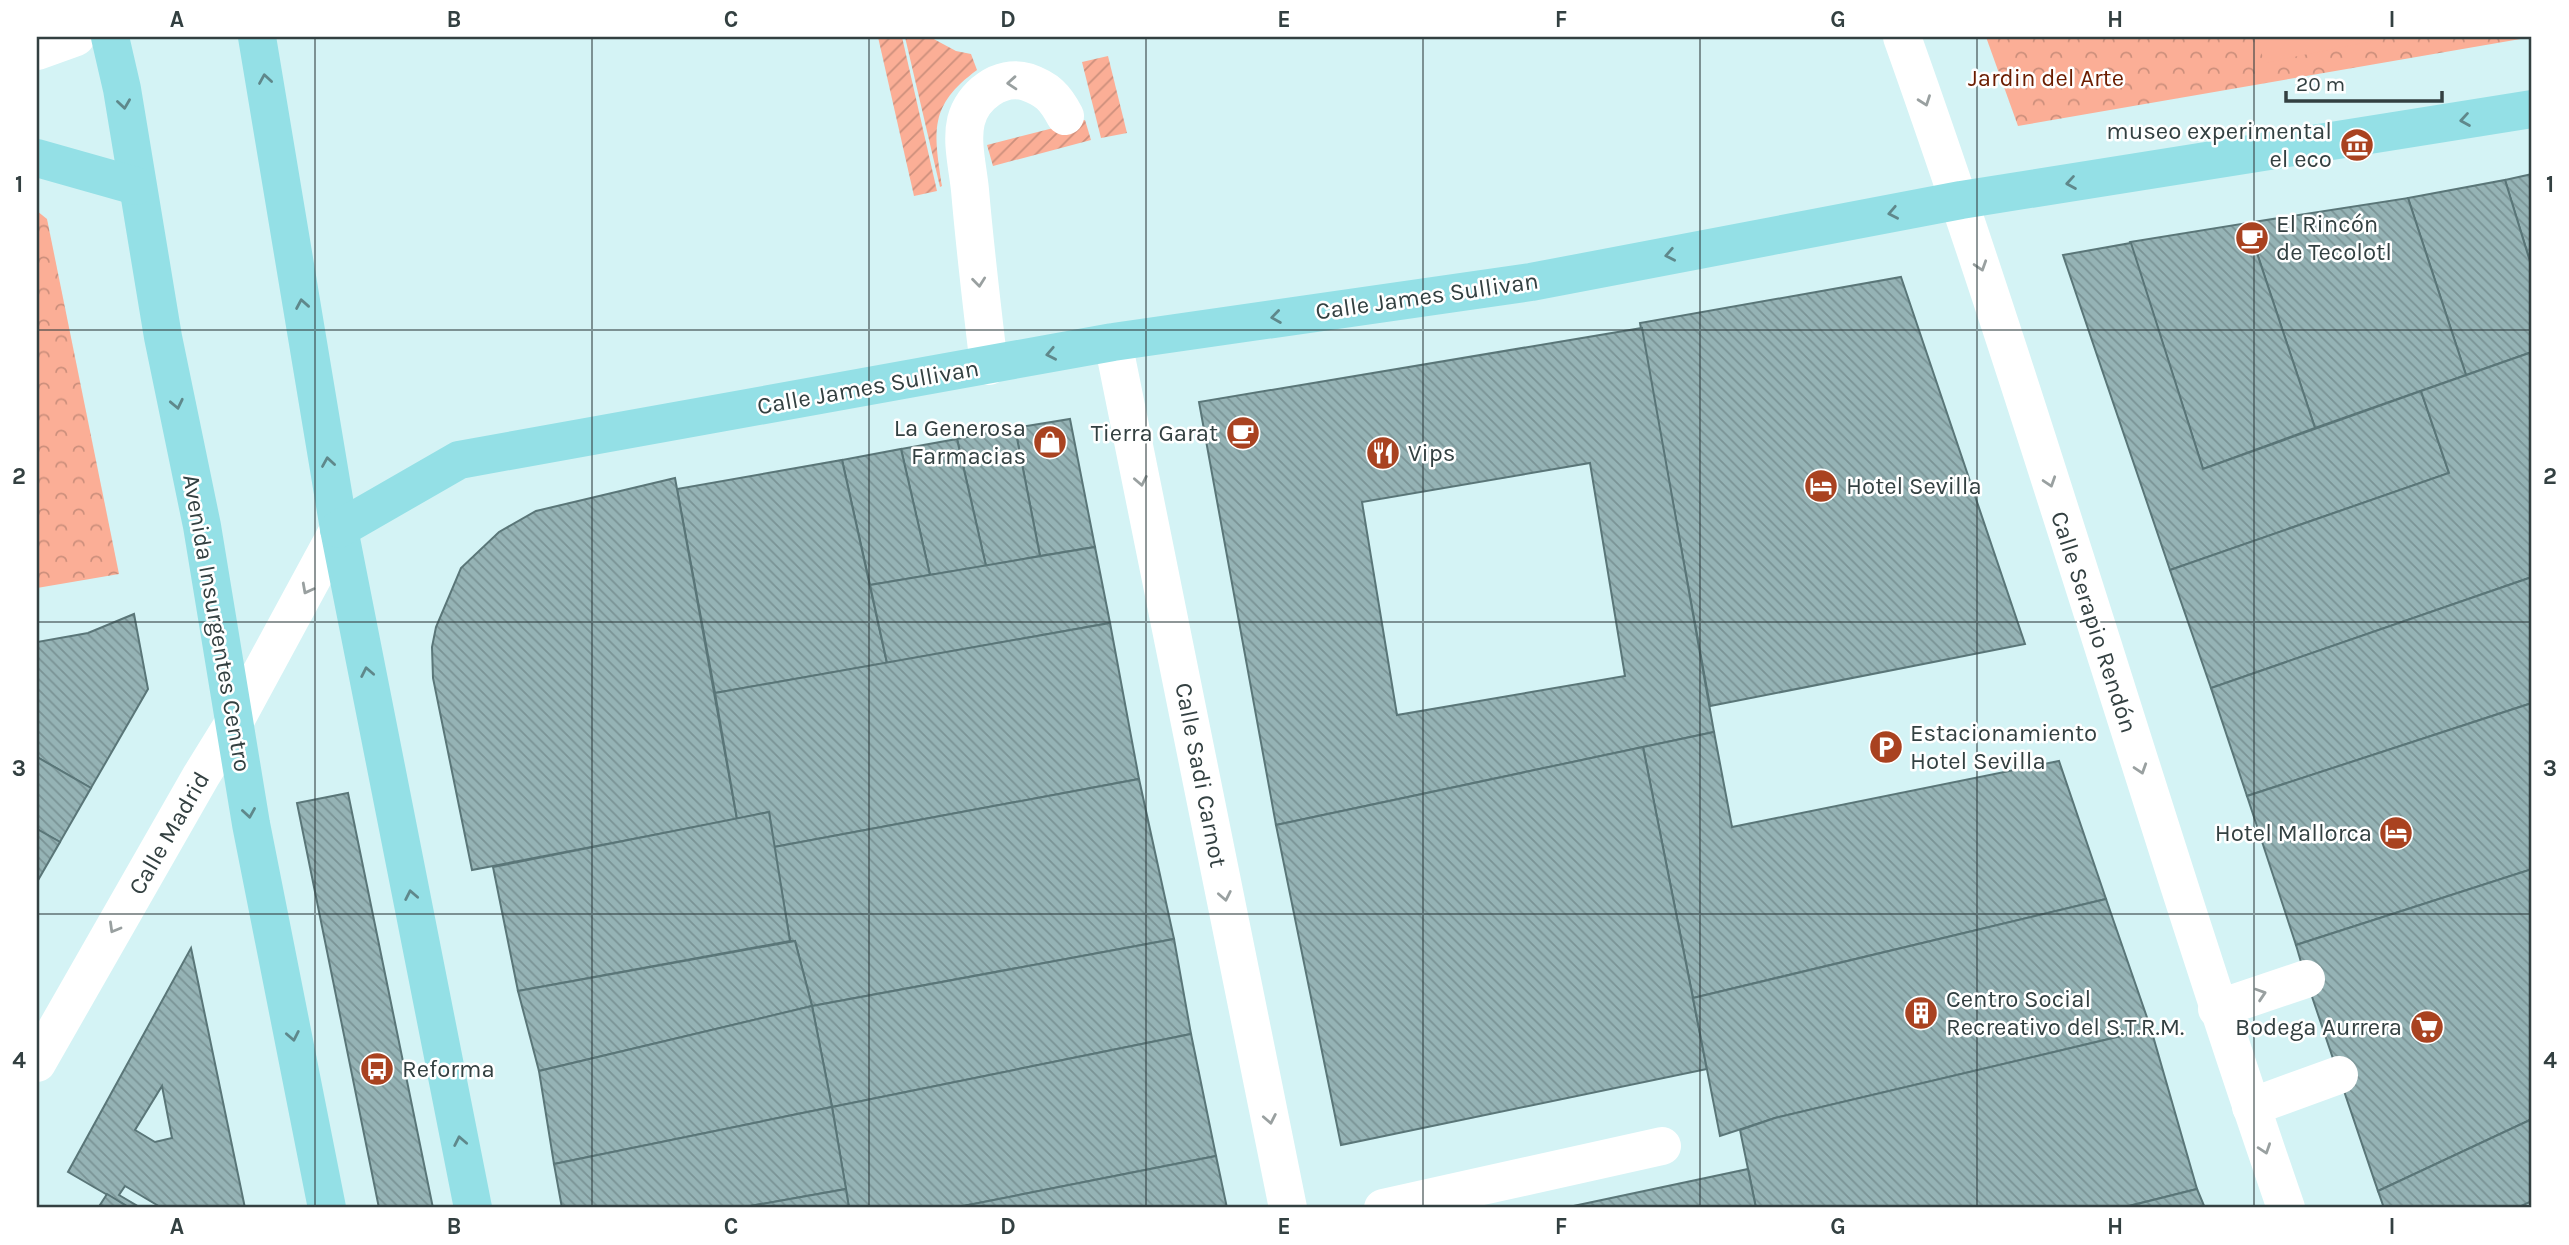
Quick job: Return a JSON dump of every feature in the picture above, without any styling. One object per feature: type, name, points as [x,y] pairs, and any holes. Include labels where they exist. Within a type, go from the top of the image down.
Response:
[{"type":"main road","name":"Avenida Insurgentes Centro","points":[[110,37],[122,89],[163,337],[202,526],[203,546],[251,824],[327,1208]]},
{"type":"main road","points":[[257,37],[339,529],[473,1208]]},
{"type":"main road","name":"Calle James Sullivan","points":[[339,529],[459,460],[1113,342],[1531,282],[1961,201],[2532,109]]},
{"type":"main road","points":[[37,158],[136,186]]},
{"type":"street","points":[[37,51],[76,37]]},
{"type":"street","name":"Calle Serapio Rendón","points":[[1902,37],[1961,201],[2217,1009],[2286,1208]]},
{"type":"street","points":[[989,366],[970,199],[965,123],[971,107],[981,94],[999,84],[1022,81],[1045,88],[1065,116]]},
{"type":"street","name":"Calle Sadi Carnot","points":[[1113,342],[1288,1208]]},
{"type":"street","name":"Calle Madrid","points":[[37,1063],[194,787],[235,721],[339,529]]},
{"type":"street","points":[[2217,1009],[2305,979]]},
{"type":"street","points":[[2250,1107],[2339,1075]]},
{"type":"street","points":[[1383,1208],[1662,1146]]},
{"type":"green space","points":[[878,37],[902,37],[937,191],[914,196]]},
{"type":"green space","points":[[905,37],[930,37],[956,51],[971,54],[977,70],[961,83],[942,108],[937,135],[940,187]]},
{"type":"green space","name":"Jardin del Arte","points":[[1986,37],[2532,37],[2018,126]]},
{"type":"green space","points":[[2258,37],[2392,37],[2264,63]]},
{"type":"green space","points":[[1108,56],[1127,133],[1101,138],[1082,62]]},
{"type":"green space","points":[[1085,120],[1091,140],[993,166],[987,145]]},
{"type":"green space","points":[[37,211],[47,219],[119,574],[37,588]]},
{"type":"building","points":[[2532,174],[2532,268],[2505,180]]},
{"type":"building","points":[[2505,180],[2532,268],[2532,352],[2466,375],[2408,198]]},
{"type":"building","points":[[2408,198],[2466,375],[2315,428],[2247,223]]},
{"type":"building","points":[[2247,223],[2315,428],[2203,469],[2130,242]]},
{"type":"building","points":[[2131,243],[2203,469],[2421,391],[2449,473],[2170,570],[2063,255]]},
{"type":"building","name":"Hotel Sevilla","points":[[1901,277],[2025,644],[1710,706],[1640,323]]},
{"type":"building","points":[[1642,328],[1714,732],[1276,825],[1199,402]],"holes":[[[1590,463],[1625,676],[1397,715],[1362,502]]]},
{"type":"building","points":[[2532,352],[2532,577],[2211,688],[2170,570],[2449,473],[2421,391]]},
{"type":"building","points":[[1070,419],[1095,547],[1040,556],[1015,428]]},
{"type":"building","points":[[1015,428],[1040,556],[986,566],[957,439]]},
{"type":"building","points":[[957,439],[986,566],[930,575],[901,449]]},
{"type":"building","points":[[901,449],[930,575],[870,585],[842,460]]},
{"type":"building","points":[[842,460],[887,663],[715,693],[677,489]]},
{"type":"building","points":[[675,478],[737,819],[472,870],[433,678],[432,647],[436,627],[461,568],[499,532],[536,511]]},
{"type":"building","points":[[1095,547],[1110,623],[887,663],[870,585]]},
{"type":"building","points":[[2532,577],[2532,703],[2247,796],[2211,688]]},
{"type":"building","points":[[134,614],[148,689],[91,788],[37,757],[37,642],[88,633]]},
{"type":"building","points":[[1110,623],[1139,779],[774,847],[769,812],[737,819],[715,693]]},
{"type":"building","name":"Hotel Mallorca","points":[[2532,703],[2532,869],[2296,945],[2247,796]]},
{"type":"building","points":[[1714,732],[1732,827],[2059,761],[2106,899],[1693,998],[1643,747]]},
{"type":"building","points":[[1643,747],[1707,1069],[1341,1145],[1276,825]]},
{"type":"building","points":[[37,757],[91,788],[60,842],[37,829]]},
{"type":"building","points":[[1139,779],[1174,939],[812,1006],[795,941],[790,941],[774,847]]},
{"type":"building","points":[[348,793],[433,1208],[379,1208],[297,803]]},
{"type":"building","points":[[769,812],[790,941],[518,991],[493,867]]},
{"type":"building","points":[[37,829],[60,842],[37,882]]},
{"type":"building","name":"Bodega Aurrera","points":[[2532,869],[2532,1119],[2378,1191],[2296,945]]},
{"type":"building","name":"Centro Social Recreativo del S.T.R.M.","points":[[2106,899],[2151,1029],[1775,1118],[1720,1136],[1693,998]]},
{"type":"building","points":[[1174,939],[1191,1034],[832,1107],[812,1006]]},
{"type":"building","points":[[795,941],[812,1006],[539,1071],[518,991]]},
{"type":"building","points":[[191,948],[245,1208],[162,1208],[125,1186],[119,1195],[141,1208],[130,1208],[68,1172]],"holes":[[[162,1086],[172,1138],[155,1142],[135,1130]]]},
{"type":"building","points":[[812,1006],[832,1107],[554,1164],[539,1071]]},
{"type":"building","points":[[2151,1029],[2197,1189],[2121,1208],[1756,1208],[1740,1130],[1775,1118]]},
{"type":"building","points":[[1191,1034],[1216,1156],[953,1208],[849,1208],[832,1107]]},
{"type":"building","points":[[832,1107],[846,1189],[739,1208],[562,1208],[554,1164]]},
{"type":"building","points":[[2532,1119],[2532,1201],[2517,1208],[2384,1208],[2378,1191]]},
{"type":"building","points":[[1216,1156],[1227,1208],[953,1208]]},
{"type":"building","points":[[1748,1169],[1756,1208],[1564,1208]]},
{"type":"building","points":[[846,1189],[849,1208],[739,1208]]},
{"type":"building","points":[[2197,1189],[2205,1208],[2121,1208]]},
{"type":"building","points":[[107,1194],[130,1208],[98,1208]]},
{"type":"place","name":"museo experimental el eco","points":[[2357,145]]},
{"type":"place","name":"El Rincón de Tecolotl","points":[[2252,238]]},
{"type":"place","name":"Tierra Garat","points":[[1243,433]]},
{"type":"place","name":"La Generosa Farmacias","points":[[1050,442]]},
{"type":"place","name":"Vips","points":[[1383,453]]},
{"type":"place","name":"Hotel Sevilla","points":[[1821,486]]},
{"type":"place","name":"Estacionamiento Hotel Sevilla","points":[[1886,747]]},
{"type":"place","name":"Hotel Mallorca","points":[[2396,833]]},
{"type":"place","name":"Centro Social Recreativo del S.T.R.M.","points":[[1921,1013]]},
{"type":"place","name":"Bodega Aurrera","points":[[2427,1027]]},
{"type":"place","name":"Reforma","points":[[377,1069]]}]
